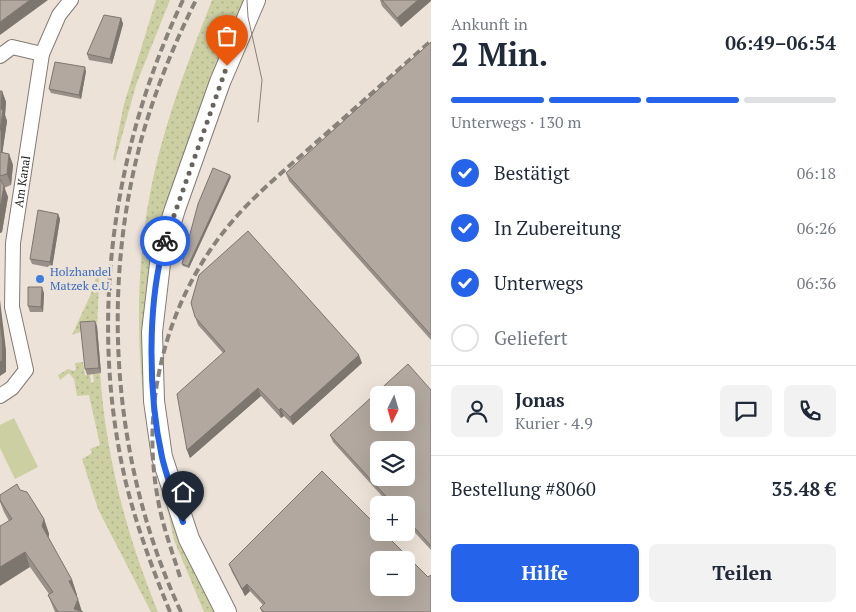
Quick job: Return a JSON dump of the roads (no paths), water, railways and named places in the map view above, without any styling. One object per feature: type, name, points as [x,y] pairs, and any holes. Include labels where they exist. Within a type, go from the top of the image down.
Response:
[{"type":"street","name":"Am Kanal","points":[[0,396],[12,388],[26,370],[12,307],[13,244],[42,54],[59,15],[70,0]]},
{"type":"street","points":[[226,612],[188,539],[162,457],[154,401],[152,332],[161,255],[175,209],[220,82],[255,0]]},
{"type":"street","points":[[0,56],[12,47],[42,54]]},
{"type":"tram line","points":[[247,0],[248,17],[262,80],[258,122]]},
{"type":"railway","points":[[170,612],[146,549],[126,483],[115,422],[109,361],[109,299],[114,237],[124,176],[139,116],[159,57],[183,0]]},
{"type":"railway","points":[[181,612],[158,555],[140,497],[127,436],[120,374],[118,312],[121,250],[130,189],[144,130],[167,64],[196,0]]},
{"type":"railway","points":[[180,577],[159,505],[154,468],[153,431],[156,393],[163,357],[174,321],[189,287],[207,254],[249,203],[431,41]]},
{"type":"place","name":"Holzhandel Matzek e.U.","points":[[40,279]]}]
